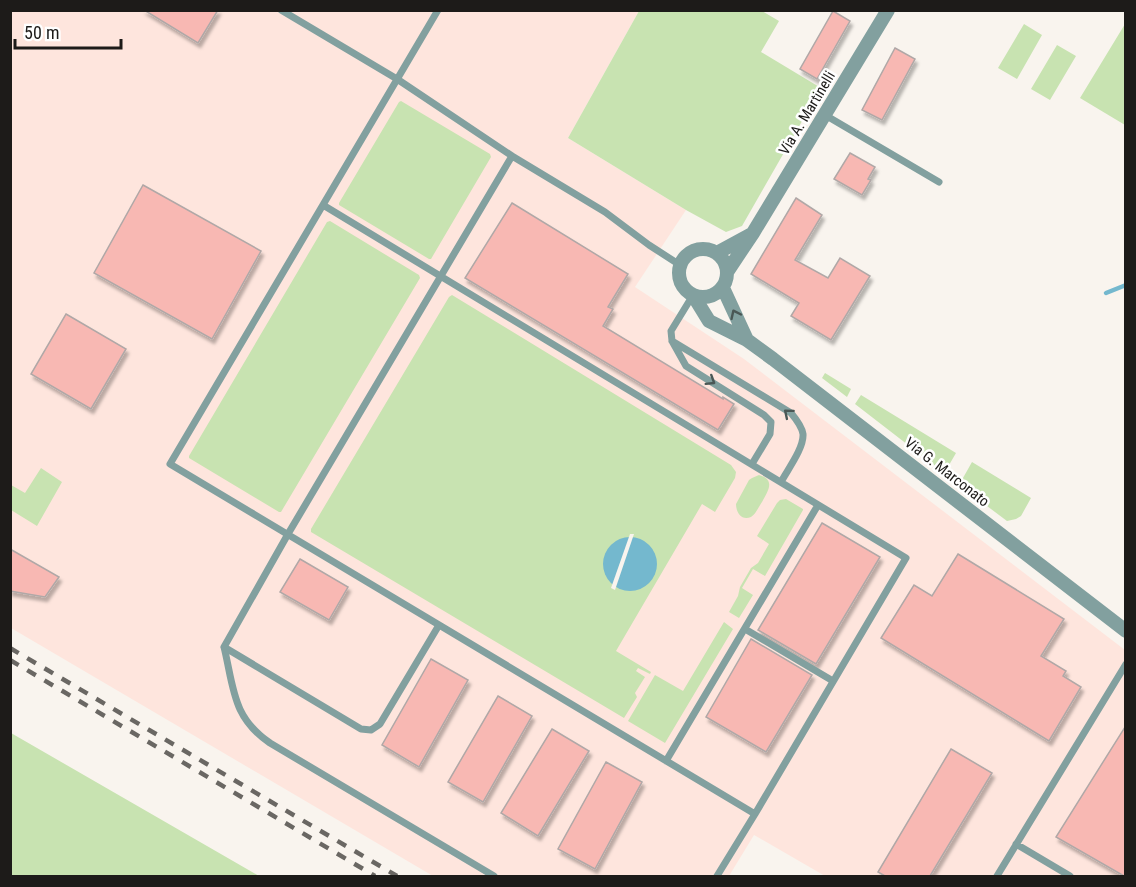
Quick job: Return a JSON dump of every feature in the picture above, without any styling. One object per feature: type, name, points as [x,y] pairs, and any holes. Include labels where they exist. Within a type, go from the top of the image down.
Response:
[{"type":"street","name":"Via A. Martinelli","points":[[727,272],[888,10]]},
{"type":"street","name":"Via A. Martinelli","points":[[717,253],[753,233]]},
{"type":"street","points":[[700,249],[717,253],[725,264],[727,272],[723,288],[709,297],[693,295],[680,282],[680,265],[684,258],[700,249]]},
{"type":"street","name":"Via G. Marconato","points":[[723,288],[747,340]]},
{"type":"street","name":"Via G. Marconato","points":[[693,295],[709,321],[747,340],[797,377],[1125,631]]},
{"type":"lane","points":[[281,10],[398,80],[512,156],[606,212],[680,265]]},
{"type":"lane","points":[[438,10],[170,464],[755,814]]},
{"type":"lane","points":[[825,115],[939,182]]},
{"type":"lane","points":[[494,876],[280,750],[258,734],[244,719],[236,700],[224,647],[288,534],[512,156]]},
{"type":"lane","points":[[323,205],[906,558],[717,876]]},
{"type":"lane","points":[[693,295],[671,331],[672,340],[686,366],[764,415],[771,422],[770,434],[752,464]]},
{"type":"lane","points":[[672,340],[791,413],[799,423],[803,434],[800,448],[781,482]]},
{"type":"lane","points":[[666,761],[818,505]]},
{"type":"lane","points":[[224,647],[361,729],[371,729],[380,724],[439,625]]},
{"type":"lane","points":[[745,629],[833,681]]},
{"type":"lane","points":[[996,876],[1125,664]]},
{"type":"lane","points":[[1016,844],[1070,876]]},
{"type":"shaded area","points":[[11,11],[639,11],[568,138],[686,210],[635,287],[744,359],[1125,650],[1125,876],[825,876],[754,835],[729,876],[433,876],[11,628]]},
{"type":"green space","points":[[639,11],[762,11],[779,21],[761,52],[821,88],[742,226],[726,232],[568,138]]},
{"type":"green space","points":[[1024,24],[1042,35],[1017,79],[998,68]]},
{"type":"green space","points":[[1125,24],[1125,125],[1080,98]]},
{"type":"green space","points":[[1057,45],[1076,56],[1050,100],[1031,89]]},
{"type":"green space","points":[[401,101],[490,154],[491,157],[431,259],[339,205]]},
{"type":"green space","points":[[330,221],[419,275],[420,278],[279,512],[189,456],[327,222]]},
{"type":"green space","points":[[452,295],[731,465],[736,472],[735,478],[715,512],[702,504],[616,651],[651,672],[650,674],[638,668],[636,671],[645,677],[635,693],[637,697],[624,718],[311,532]]},
{"type":"green space","points":[[825,373],[851,389],[847,397],[822,378]]},
{"type":"green space","points":[[861,395],[956,453],[945,472],[855,404]]},
{"type":"green space","points":[[972,462],[1031,498],[1021,516],[1007,521],[959,485]]},
{"type":"green space","points":[[41,468],[62,482],[37,526],[11,510],[11,485],[25,493]]},
{"type":"green space","points":[[759,475],[769,483],[768,490],[754,514],[744,518],[738,513],[736,504],[749,480]]},
{"type":"green space","points":[[786,499],[803,510],[765,576],[753,569],[742,588],[753,595],[739,618],[729,612],[751,568],[758,563],[769,544],[757,536],[777,503]]},
{"type":"green space","points":[[724,622],[733,629],[665,743],[628,721],[655,675],[683,691]]},
{"type":"green space","points":[[11,733],[259,876],[11,876]]},
{"type":"water","points":[[625,537],[635,537],[645,541],[653,549],[657,564],[653,579],[645,587],[635,591],[625,591],[615,587],[607,579],[603,569],[603,559],[607,549],[615,541]]},
{"type":"pier","points":[[630,534],[634,534],[615,590],[611,588]]},
{"type":"building","points":[[144,10],[218,10],[198,43]]},
{"type":"building","points":[[833,11],[850,21],[817,79],[800,69]]},
{"type":"building","points":[[895,48],[915,59],[882,120],[862,110]]},
{"type":"building","points":[[850,153],[875,167],[868,179],[871,180],[862,195],[834,179]]},
{"type":"building","points":[[143,185],[261,251],[212,339],[94,273]]},
{"type":"building","points":[[796,198],[822,215],[795,260],[828,278],[840,258],[870,276],[831,340],[791,316],[799,303],[751,274]]},
{"type":"building","points":[[512,203],[628,274],[608,307],[613,309],[603,326],[734,404],[718,430],[465,278]]},
{"type":"building","points":[[66,314],[126,349],[91,409],[31,374]]},
{"type":"building","points":[[822,523],[880,557],[816,664],[758,630]]},
{"type":"building","points":[[10,549],[59,577],[45,597],[10,591]]},
{"type":"building","points":[[958,554],[1064,619],[1041,656],[1066,671],[1063,676],[1081,687],[1049,741],[881,638],[914,585],[932,596]]},
{"type":"building","points":[[300,559],[348,587],[329,620],[280,592]]},
{"type":"building","points":[[751,639],[812,675],[766,752],[706,717]]},
{"type":"building","points":[[431,659],[468,680],[419,767],[382,745]]},
{"type":"building","points":[[498,696],[532,716],[483,802],[448,782]]},
{"type":"building","points":[[1125,727],[1125,876],[1124,876],[1056,837]]},
{"type":"building","points":[[552,729],[589,751],[538,836],[501,813]]},
{"type":"building","points":[[951,749],[992,773],[930,876],[885,876],[878,872]]},
{"type":"building","points":[[606,762],[642,782],[595,869],[558,849]]},
{"type":"waterway","points":[[1106,293],[1126,285]]},
{"type":"railway","points":[[10,648],[397,876]]},
{"type":"railway","points":[[10,660],[375,876]]}]
